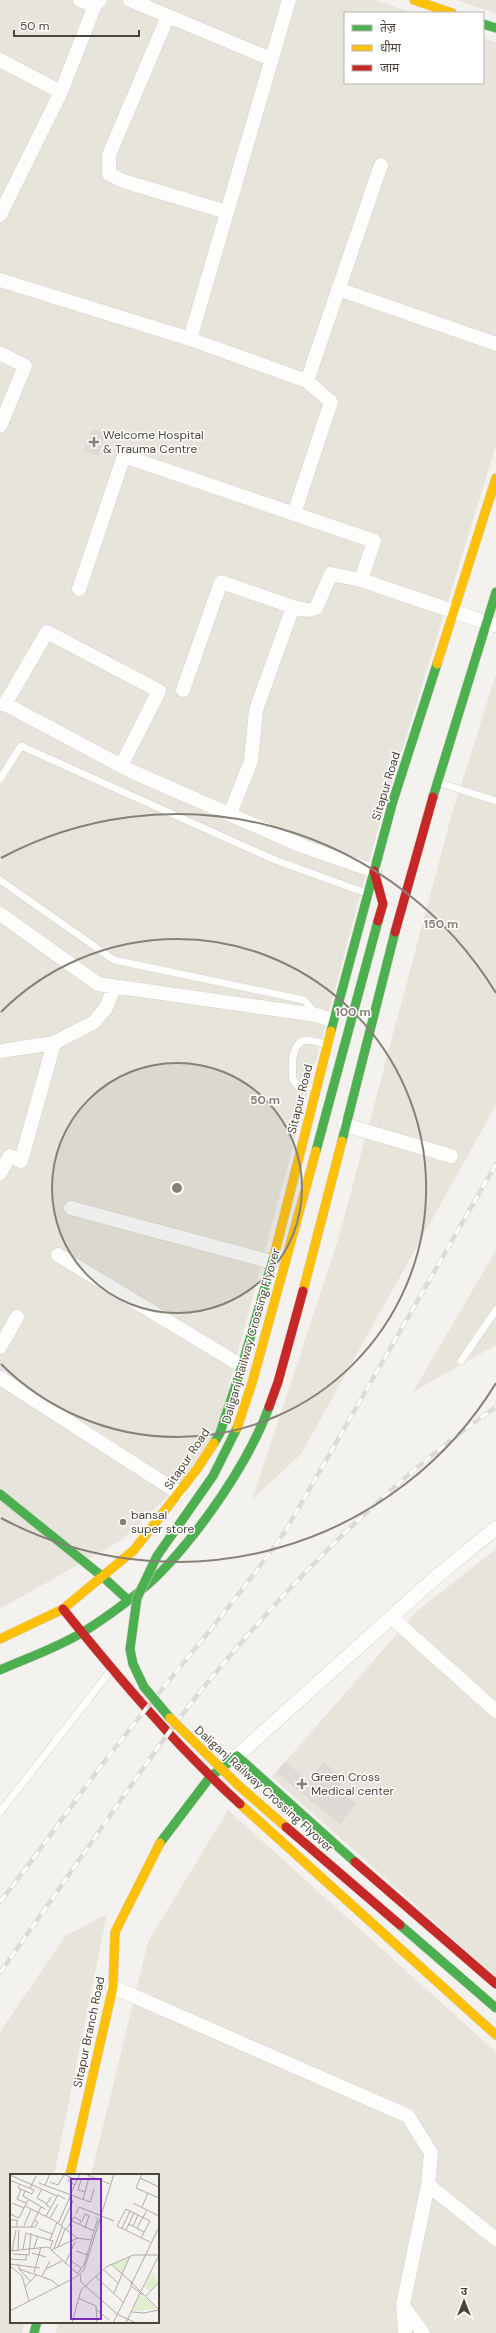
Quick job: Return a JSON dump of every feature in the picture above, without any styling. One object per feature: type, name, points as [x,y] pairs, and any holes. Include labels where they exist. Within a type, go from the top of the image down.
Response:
[{"type":"main road","points":[[414,0],[449,12]]},
{"type":"main road","points":[[484,24],[496,28]]},
{"type":"main road","name":"Sitapur Road","points":[[0,1639],[63,1609],[134,1550],[197,1469],[220,1433],[242,1366],[272,1262],[327,1044],[394,801],[496,478]]},
{"type":"main road","points":[[0,1670],[81,1633],[105,1617],[161,1572],[205,1520],[242,1461],[263,1423],[278,1382],[296,1320],[407,884],[438,782],[491,624],[496,592]]},
{"type":"main road","points":[[374,871],[383,904],[407,884]]},
{"type":"main road","name":"Daliganj Railway Crossing Flyover","points":[[383,904],[252,1383],[233,1439],[213,1476],[157,1556],[146,1576],[137,1598],[130,1649],[133,1664],[144,1687],[162,1710],[185,1734],[239,1786],[496,2008]]},
{"type":"main road","points":[[0,1494],[103,1577],[127,1599]]},
{"type":"main road","points":[[63,1609],[81,1633],[112,1669],[210,1777],[496,2035]]},
{"type":"main road","points":[[237,1756],[352,1859],[496,1984]]},
{"type":"main road","name":"Sitapur Branch Road","points":[[70,2174],[113,1987],[115,1932],[156,1848],[210,1777],[237,1756]]},
{"type":"main road","points":[[34,2333],[37,2323]]},
{"type":"street","points":[[0,215],[61,92],[98,2],[80,0]]},
{"type":"street","points":[[130,0],[271,59]]},
{"type":"street","points":[[190,339],[289,0]]},
{"type":"street","points":[[168,16],[109,155],[109,174],[122,181],[227,212]]},
{"type":"street","points":[[0,60],[61,92]]},
{"type":"street","points":[[307,380],[381,165]]},
{"type":"street","points":[[0,280],[190,339],[307,380],[331,402],[294,514]]},
{"type":"street","points":[[338,289],[496,344]]},
{"type":"street","points":[[0,353],[25,366],[0,426]]},
{"type":"street","points":[[79,588],[124,456],[374,541],[361,580]]},
{"type":"street","points":[[183,690],[221,582],[293,607],[306,610],[316,608],[331,574],[361,580],[491,624]]},
{"type":"street","points":[[230,814],[251,761],[256,710],[293,607]]},
{"type":"street","points":[[121,766],[159,691],[47,632],[3,704],[121,766],[302,846],[374,871]]},
{"type":"street","points":[[0,914],[98,984],[316,1015],[334,1021]]},
{"type":"street","points":[[0,1051],[54,1043],[94,1022],[106,1008],[114,987]]},
{"type":"street","points":[[0,1173],[10,1156],[21,1161],[54,1043]]},
{"type":"street","points":[[345,1125],[451,1156]]},
{"type":"street","points":[[71,1208],[272,1262]]},
{"type":"street","points":[[58,1256],[242,1366]]},
{"type":"street","points":[[0,1347],[17,1317]]},
{"type":"street","points":[[0,1378],[179,1493]]},
{"type":"street","points":[[237,1756],[436,1577],[496,1528]]},
{"type":"street","points":[[392,1618],[496,1711]]},
{"type":"street","points":[[113,1987],[408,2116],[431,2153],[428,2184],[403,2305],[406,2333]]},
{"type":"street","points":[[428,2184],[496,2239]]},
{"type":"street","points":[[403,2305],[424,2333]]},
{"type":"lane","points":[[0,779],[21,746],[275,860],[368,894]]},
{"type":"lane","points":[[438,782],[496,801]]},
{"type":"lane","points":[[0,880],[114,960],[304,1000],[316,1015]]},
{"type":"lane","points":[[316,1087],[297,1084],[293,1080],[294,1052],[299,1044],[306,1040],[327,1044]]},
{"type":"lane","points":[[461,1361],[496,1310]]},
{"type":"lane","points":[[0,1812],[112,1669]]},
{"type":"shaded area","points":[[0,0],[375,0],[409,12],[344,12],[344,84],[484,84],[484,38],[496,42],[496,445],[377,832],[218,1427],[180,1485],[120,1541],[0,1609]]},
{"type":"shaded area","points":[[457,0],[496,0],[496,14]]},
{"type":"shaded area","points":[[496,674],[496,1105],[301,1454],[252,1500],[338,1240],[451,817]]},
{"type":"shaded area","points":[[496,1250],[496,1345],[413,1392]]},
{"type":"shaded area","points":[[496,1549],[496,1977],[272,1777],[417,1611]]},
{"type":"shaded area","points":[[228,1810],[496,2052],[496,2333],[56,2333],[58,2323],[159,2323],[159,2174],[91,2174],[148,1942]]},
{"type":"shaded area","points":[[107,1914],[54,2174],[10,2174],[10,2323],[24,2323],[22,2333],[0,2333],[0,2032],[65,1936]]},
{"type":"building","points":[[93,430],[105,434],[98,455],[85,450]]},
{"type":"building","points":[[285,1762],[308,1782],[324,1763],[339,1775],[335,1780],[340,1784],[337,1789],[355,1804],[340,1824],[277,1772]]},
{"type":"railway","points":[[0,1902],[124,1736],[242,1590],[286,1530],[496,1164]]},
{"type":"railway","points":[[0,1973],[162,1741],[189,1705],[235,1649],[304,1574],[377,1502],[455,1437],[496,1407]]},
{"type":"traffic: fast","points":[[484,24],[496,28]]},
{"type":"traffic: fast","points":[[433,797],[496,592]]},
{"type":"traffic: fast","points":[[331,1031],[393,801],[437,664]]},
{"type":"traffic: fast","points":[[316,1151],[378,921]]},
{"type":"traffic: fast","points":[[342,1141],[395,932]]},
{"type":"traffic: fast","points":[[214,1443],[220,1433],[242,1366],[274,1256]]},
{"type":"traffic: fast","points":[[0,1670],[73,1638],[124,1604],[154,1579],[193,1535],[223,1494],[249,1450],[269,1407]]},
{"type":"traffic: fast","points":[[170,1718],[144,1687],[133,1664],[130,1649],[137,1598],[157,1556],[213,1476],[237,1428]]},
{"type":"traffic: fast","points":[[0,1494],[103,1577],[127,1599]]},
{"type":"traffic: fast","points":[[160,1843],[210,1777],[237,1756],[355,1862]]},
{"type":"traffic: fast","points":[[400,1925],[496,2008]]},
{"type":"traffic: fast","points":[[34,2333],[37,2323]]},
{"type":"traffic: slow","points":[[414,0],[449,12]]},
{"type":"traffic: slow","points":[[437,664],[496,478]]},
{"type":"traffic: slow","points":[[274,1256],[331,1031]]},
{"type":"traffic: slow","points":[[303,1291],[342,1141]]},
{"type":"traffic: slow","points":[[237,1428],[252,1383],[316,1151]]},
{"type":"traffic: slow","points":[[0,1639],[63,1609],[134,1550],[197,1469],[214,1443]]},
{"type":"traffic: slow","points":[[170,1718],[239,1786],[286,1827]]},
{"type":"traffic: slow","points":[[240,1804],[496,2035]]},
{"type":"traffic: slow","points":[[70,2174],[113,1987],[115,1932],[160,1843]]},
{"type":"traffic: jam","points":[[395,932],[433,797]]},
{"type":"traffic: jam","points":[[374,871],[383,904],[378,921]]},
{"type":"traffic: jam","points":[[269,1407],[278,1382],[303,1291]]},
{"type":"traffic: jam","points":[[63,1609],[148,1710],[193,1758],[240,1804]]},
{"type":"traffic: jam","points":[[286,1827],[400,1925]]},
{"type":"traffic: jam","points":[[355,1862],[496,1984]]},
{"type":"place","name":"Welcome Hospital & Trauma Centre","points":[[94,442]]},
{"type":"place","name":"bansal super store","points":[[123,1522]]},
{"type":"place","name":"Green Cross Medical center","points":[[302,1784]]}]
